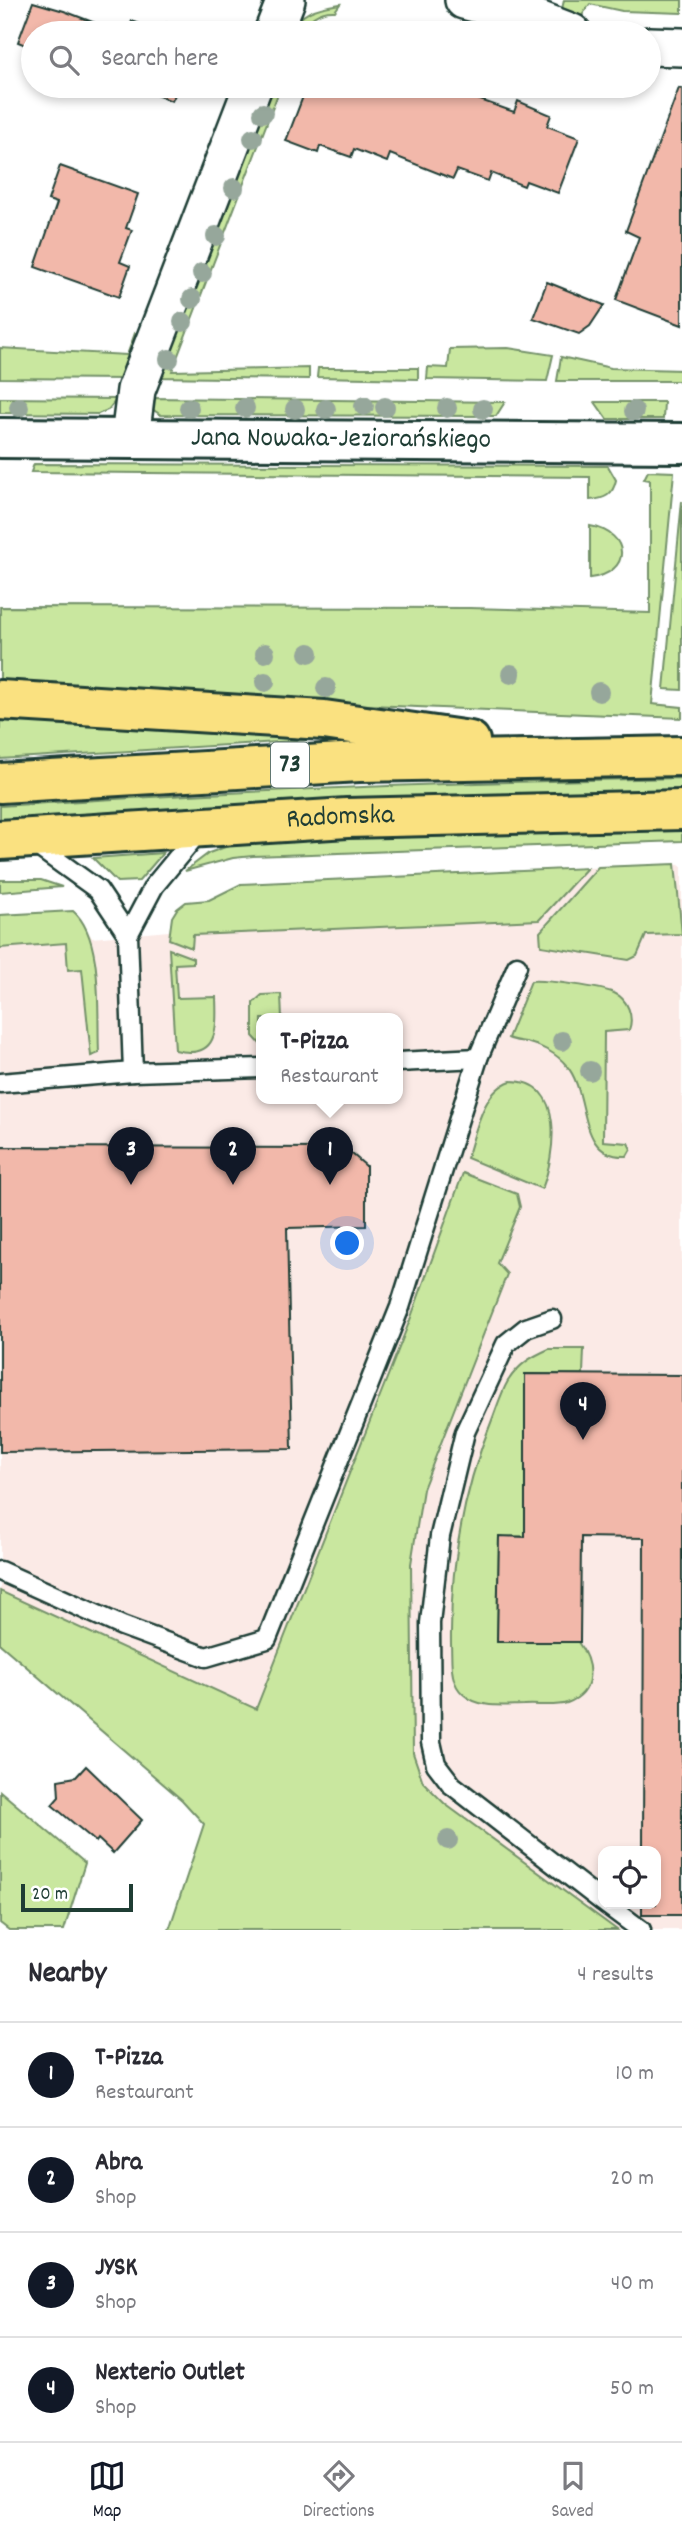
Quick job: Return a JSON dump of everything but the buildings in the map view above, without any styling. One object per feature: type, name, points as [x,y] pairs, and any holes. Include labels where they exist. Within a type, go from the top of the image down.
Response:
[{"type":"main road","points":[[0,700],[324,720],[580,756]]},
{"type":"main road","name":"Radomska","points":[[0,783],[254,766],[580,756],[682,756]]},
{"type":"main road","name":"Radomska","points":[[12,839],[204,825],[442,815],[682,810]]},
{"type":"street","points":[[278,21],[286,0]]},
{"type":"street","points":[[464,0],[541,21]]},
{"type":"street","points":[[661,46],[682,47]]},
{"type":"street","points":[[130,438],[136,390],[248,98]]},
{"type":"street","name":"Jana Nowaka-Jeziorańskiego","points":[[0,438],[682,443]]},
{"type":"lane","points":[[133,1072],[128,935],[154,886],[204,825]]},
{"type":"lane","points":[[12,839],[97,890],[128,935]]},
{"type":"lane","points":[[0,1571],[122,1626],[206,1657],[267,1639],[400,1307],[478,1058],[517,966]]},
{"type":"lane","points":[[403,1062],[478,1058]]},
{"type":"lane","points":[[0,1083],[133,1072],[256,1068]]},
{"type":"lane","points":[[552,1319],[526,1328],[506,1344],[465,1432],[440,1536],[434,1586],[430,1623],[431,1742],[436,1764],[452,1786],[598,1898]]},
{"type":"lane","points":[[613,1909],[641,1930]]},
{"type":"shaded area","points":[[675,864],[682,866],[682,1930],[520,1930],[0,1605],[0,915],[73,911],[80,917],[92,938],[169,931],[172,917],[186,902],[209,900],[241,884]]},
{"type":"green space","points":[[564,0],[682,0],[682,13],[622,11],[590,4],[578,21],[572,21],[561,14]]},
{"type":"green space","points":[[340,4],[335,11],[324,12],[310,21],[297,21],[309,12]]},
{"type":"green space","points":[[261,98],[276,98],[172,371],[309,368],[309,379],[153,377]]},
{"type":"green space","points":[[135,333],[143,336],[126,379],[0,378],[0,348],[127,355]]},
{"type":"green space","points":[[508,348],[553,355],[547,381],[427,379],[428,367],[448,368],[450,349]]},
{"type":"green space","points":[[561,357],[611,368],[682,370],[682,381],[557,381]]},
{"type":"green space","points":[[318,368],[418,368],[418,379],[317,377]]},
{"type":"green space","points":[[0,398],[117,399],[108,410],[98,414],[0,413]]},
{"type":"green space","points":[[147,398],[505,402],[496,416],[161,415],[149,407]]},
{"type":"green space","points":[[595,402],[664,402],[663,419],[607,419]]},
{"type":"green space","points":[[34,464],[608,466],[616,480],[608,495],[590,500],[590,477],[31,472]]},
{"type":"green space","points":[[648,471],[674,472],[652,704],[682,707],[682,718],[299,702],[0,680],[0,607],[469,608],[650,613],[650,480],[644,479]]},
{"type":"green space","points":[[682,501],[682,690],[664,689]]},
{"type":"green space","points":[[590,526],[613,536],[621,553],[613,569],[604,575],[590,578]]},
{"type":"green space","points":[[0,719],[309,738],[310,740],[0,759]]},
{"type":"green space","points":[[682,778],[682,791],[341,801],[0,820],[0,806],[341,788]]},
{"type":"green space","points":[[682,830],[682,841],[253,856],[233,858],[185,871],[209,853],[228,846],[343,838]]},
{"type":"green space","points":[[163,853],[139,881],[117,882],[93,858]]},
{"type":"green space","points":[[675,864],[682,934],[646,935],[637,956],[629,960],[541,946],[540,932],[598,867]]},
{"type":"green space","points":[[587,868],[539,920],[193,935],[192,948],[169,939],[172,917],[186,902],[209,900],[241,884]]},
{"type":"green space","points":[[0,880],[41,880],[62,887],[0,892]]},
{"type":"green space","points":[[73,911],[83,923],[90,939],[97,977],[99,1053],[91,1056],[82,969],[68,970],[66,943],[0,948],[0,915]]},
{"type":"green space","points":[[169,949],[193,958],[193,963],[175,964],[177,998],[216,997],[215,1030],[208,1046],[200,1051],[175,1050]]},
{"type":"green space","points":[[531,981],[573,984],[614,993],[623,999],[629,1009],[629,1030],[604,1032],[603,1141],[628,1143],[631,1149],[627,1156],[611,1154],[599,1147],[587,1122],[574,1077],[562,1061],[539,1046],[508,1038]]},
{"type":"green space","points":[[281,994],[282,1013],[256,1013],[256,1039],[253,1036],[253,1003],[262,995]]},
{"type":"green space","points":[[511,1081],[529,1084],[541,1093],[548,1106],[552,1122],[552,1140],[542,1189],[467,1158],[487,1103],[501,1086]]},
{"type":"green space","points":[[463,1173],[517,1194],[520,1207],[497,1263],[507,1274],[423,1489],[411,1564],[413,1753],[423,1782],[445,1804],[617,1930],[169,1930],[204,1824],[182,1800],[0,1644],[0,1591],[256,1709],[410,1320]]},
{"type":"green space","points":[[549,1349],[584,1349],[583,1374],[525,1374],[525,1536],[499,1537],[497,1641],[578,1642],[587,1659],[588,1684],[577,1698],[562,1704],[484,1704],[463,1694],[455,1683],[452,1670],[451,1615],[460,1530],[473,1474],[499,1400],[512,1375],[531,1358]]},
{"type":"green space","points":[[0,1791],[85,1863],[64,1930],[9,1930],[0,1923]]},
{"type":"place","name":"JYSK","points":[[131,1185]]},
{"type":"place","name":"Abra","points":[[233,1185]]},
{"type":"place","name":"T-Pizza","points":[[330,1185]]},
{"type":"place","name":"Nexterio Outlet","points":[[583,1440]]}]
